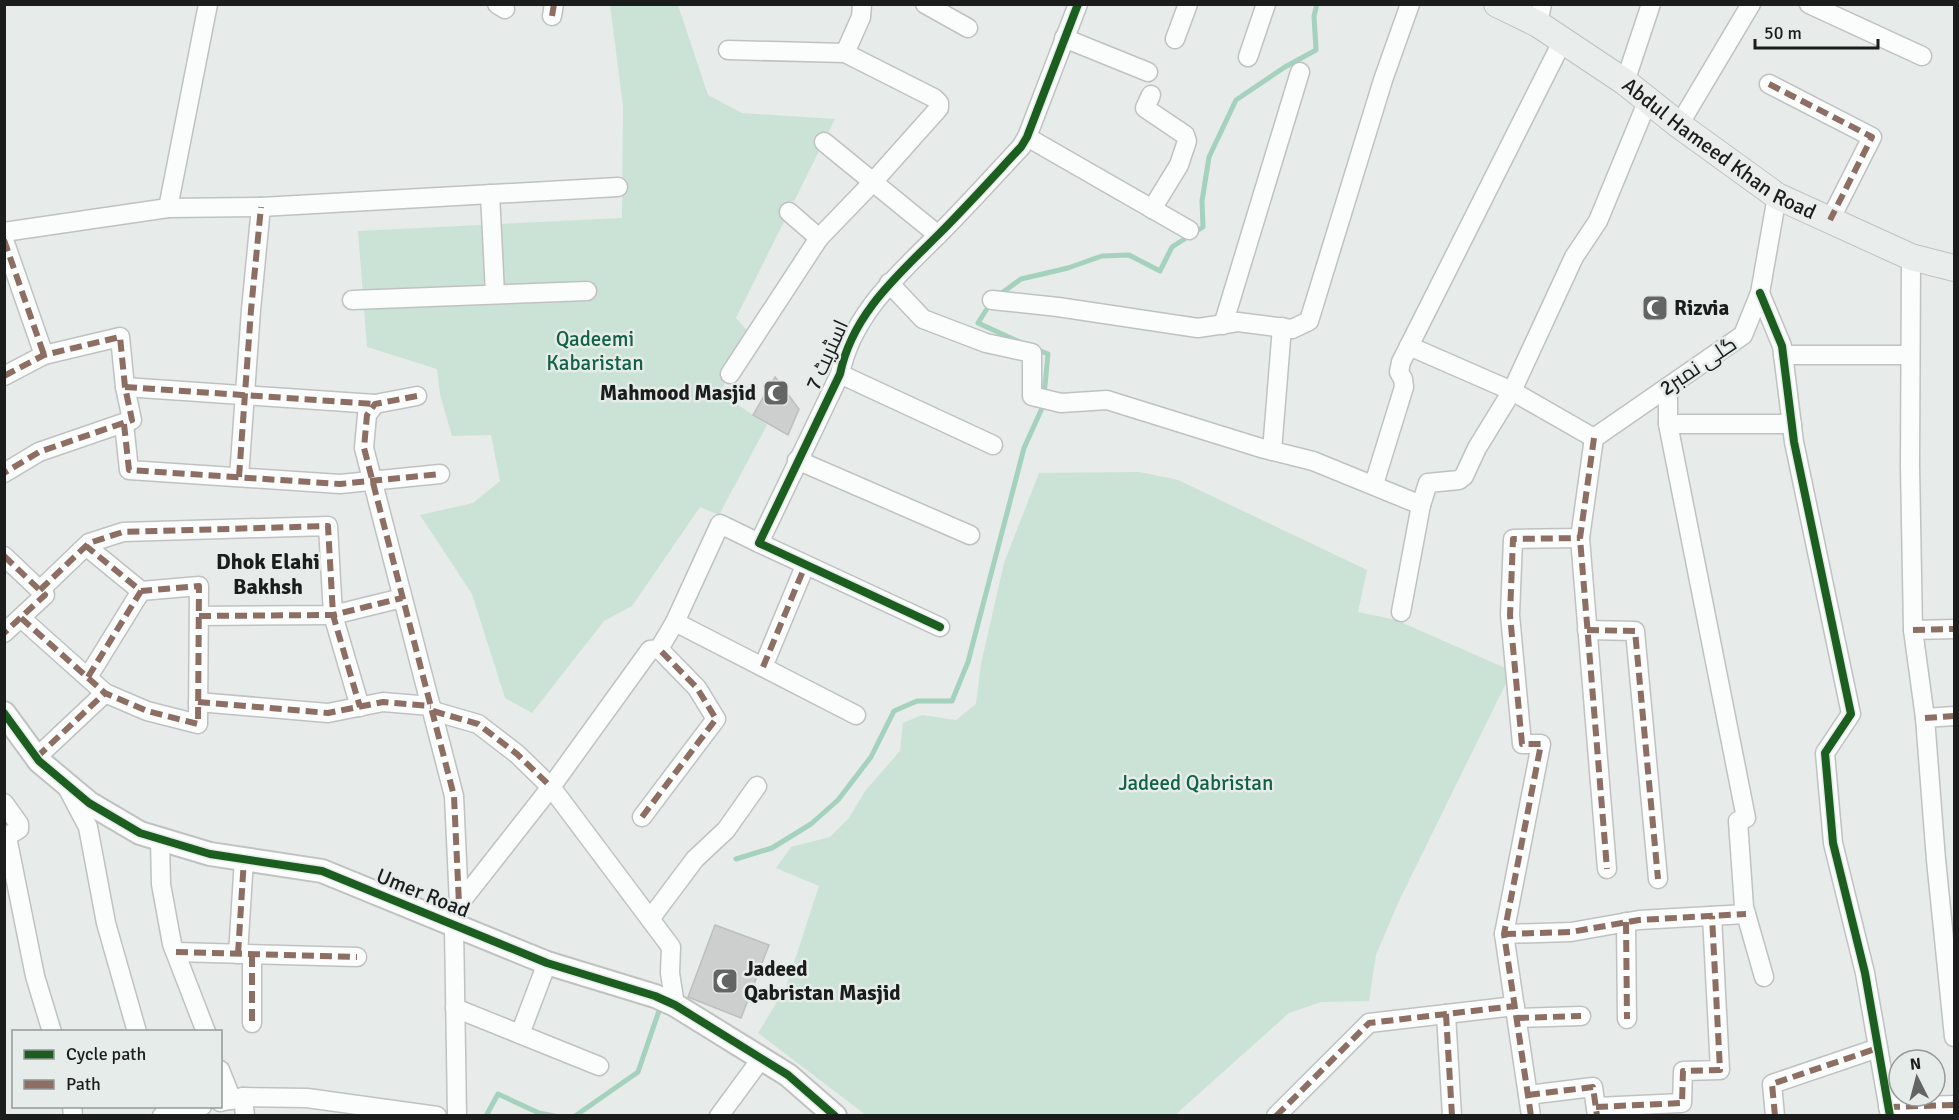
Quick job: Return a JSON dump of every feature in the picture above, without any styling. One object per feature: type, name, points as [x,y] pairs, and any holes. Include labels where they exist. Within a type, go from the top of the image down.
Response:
[{"type":"main road","name":"Abdul Hameed Khan Road","points":[[1497,4],[1540,14],[1562,42],[1625,82],[1679,125],[1777,196],[1911,257],[1954,268]]},
{"type":"street","points":[[168,208],[208,4]]},
{"type":"street","points":[[845,53],[861,17],[862,4]]},
{"type":"street","points":[[925,4],[969,28]]},
{"type":"street","name":"اسٹریٹ 7","points":[[759,543],[796,460],[840,374],[844,354],[866,314],[889,283],[1021,147],[1027,137],[1078,4]]},
{"type":"street","points":[[1175,39],[1188,4]]},
{"type":"street","points":[[1248,57],[1266,4]]},
{"type":"street","points":[[992,300],[1058,307],[1198,328],[1238,322],[1292,329],[1309,321],[1383,80],[1410,4]]},
{"type":"street","points":[[1625,82],[1651,4]]},
{"type":"street","points":[[1679,125],[1751,4]]},
{"type":"street","points":[[1809,4],[1922,56]]},
{"type":"street","points":[[1064,38],[1148,72]]},
{"type":"street","points":[[1374,484],[1404,387],[1399,368],[1562,42]]},
{"type":"street","points":[[728,50],[845,53],[939,103],[939,108],[819,238],[730,374]]},
{"type":"street","points":[[1223,325],[1300,72]]},
{"type":"street","points":[[1769,84],[1872,137],[1830,220]]},
{"type":"street","points":[[1151,95],[1145,108],[1185,135],[1187,141],[1179,165],[1152,209]]},
{"type":"street","points":[[1401,612],[1421,505],[1428,483],[1459,480],[1464,476],[1477,448],[1512,391],[1574,257],[1598,221],[1648,100]]},
{"type":"street","points":[[1027,137],[1189,230]]},
{"type":"street","points":[[824,142],[938,235]]},
{"type":"street","points":[[4,232],[168,208],[261,207],[618,187]]},
{"type":"street","points":[[490,194],[495,294]]},
{"type":"street","name":"گلی نمبر2","points":[[1594,438],[1743,335],[1760,293],[1777,196]]},
{"type":"street","points":[[240,477],[261,207]]},
{"type":"street","points":[[789,212],[819,238]]},
{"type":"street","points":[[4,240],[44,355]]},
{"type":"street","points":[[1911,257],[1913,630],[1925,718],[1954,1037]]},
{"type":"street","points":[[889,283],[923,319],[986,343],[1032,353],[1032,396],[1061,403],[1107,400],[1272,451],[1313,461],[1421,505]]},
{"type":"street","points":[[352,300],[587,291]]},
{"type":"street","points":[[1760,293],[1783,355],[1792,424],[1851,714],[1825,753],[1833,843],[1865,973],[1889,1111],[1954,1105]]},
{"type":"street","points":[[1272,451],[1282,327]]},
{"type":"street","points":[[4,376],[44,355],[120,337],[125,387],[132,420],[39,452],[4,473]]},
{"type":"street","points":[[1409,346],[1512,391],[1594,438],[1580,538],[1607,869]]},
{"type":"street","points":[[1783,355],[1910,356]]},
{"type":"street","points":[[840,374],[993,445]]},
{"type":"street","points":[[125,387],[375,404],[417,396]]},
{"type":"street","points":[[1668,387],[1668,424],[1746,818],[1738,821],[1746,914],[1764,977]]},
{"type":"street","points":[[375,404],[367,415],[364,448],[454,796],[459,904]]},
{"type":"street","points":[[124,424],[129,470],[340,484],[440,474]]},
{"type":"street","points":[[1668,424],[1792,424]]},
{"type":"street","points":[[796,460],[970,535]]},
{"type":"street","points":[[659,649],[675,622],[720,524],[805,566],[940,627]]},
{"type":"street","points":[[40,590],[86,546],[123,532],[328,526],[333,615],[360,707]]},
{"type":"street","points":[[1531,1116],[1504,934],[1541,744],[1522,744],[1510,615],[1513,539],[1580,538]]},
{"type":"street","points":[[21,618],[105,693],[147,711],[198,724],[199,586],[141,591],[86,546]]},
{"type":"street","points":[[4,556],[45,595],[4,633]]},
{"type":"street","points":[[763,667],[805,566]]},
{"type":"street","points":[[88,676],[141,591]]},
{"type":"street","points":[[199,616],[333,615],[402,598]]},
{"type":"street","points":[[675,622],[856,716]]},
{"type":"street","points":[[1913,630],[1954,629]]},
{"type":"street","points":[[1587,630],[1635,631],[1658,879]]},
{"type":"street","points":[[457,1116],[455,1008],[450,924],[459,904],[551,787],[650,650],[659,649]]},
{"type":"street","points":[[642,817],[716,719],[697,688],[659,649]]},
{"type":"street","points":[[37,757],[105,693]]},
{"type":"street","points":[[198,702],[328,713],[383,702],[432,708],[478,724],[517,754],[551,787],[672,947],[665,1001]]},
{"type":"street","points":[[1925,718],[1954,716]]},
{"type":"street","name":"Umer Road","points":[[8,726],[64,782],[99,809],[140,833],[210,854],[322,871],[547,963],[665,1001],[788,1075],[835,1116]]},
{"type":"street","points":[[64,782],[88,826],[106,923],[136,1030]]},
{"type":"street","points":[[650,919],[695,859],[726,830],[757,786]]},
{"type":"street","points":[[4,803],[19,824],[19,829],[9,835],[8,842],[34,976],[51,1030]]},
{"type":"street","points":[[160,839],[160,884],[176,952],[205,1030]]},
{"type":"street","points":[[244,859],[245,954],[252,1023]]},
{"type":"street","points":[[1504,934],[1571,932],[1626,922],[1746,914]]},
{"type":"street","points":[[1528,1095],[1593,1087],[1596,1111],[1682,1103],[1683,1071],[1720,1070],[1712,916]]},
{"type":"street","points":[[1626,922],[1627,1018]]},
{"type":"street","points":[[176,952],[357,957]]},
{"type":"street","points":[[520,1034],[547,963]]},
{"type":"street","points":[[455,1008],[599,1066]]},
{"type":"street","points":[[1276,1116],[1369,1023],[1446,1014],[1516,1012],[1581,1016]]},
{"type":"street","points":[[1446,1014],[1452,1116]]},
{"type":"street","points":[[1774,1116],[1772,1084],[1878,1048]]},
{"type":"street","points":[[719,1116],[761,1059]]},
{"type":"street","points":[[222,1075],[232,1100],[245,1116]]},
{"type":"street","points":[[232,1100],[307,1098],[437,1116]]},
{"type":"street","points":[[161,1113],[195,1108]]},
{"type":"green space","name":"Qadeemi Kabaristan","points":[[610,5],[678,5],[708,95],[742,113],[835,119],[736,318],[752,336],[720,392],[767,425],[719,515],[700,507],[632,606],[604,621],[532,713],[505,698],[472,594],[420,515],[473,503],[500,481],[491,435],[452,436],[440,394],[437,369],[367,347],[358,231],[622,218],[623,106]]},
{"type":"green space","name":"Jadeed Qabristan","points":[[1139,472],[1178,480],[1367,570],[1358,612],[1396,620],[1512,671],[1398,903],[1376,955],[1369,1001],[1321,1002],[1289,1013],[1175,1115],[866,1115],[758,1033],[786,987],[819,886],[776,868],[791,847],[830,837],[848,819],[866,790],[900,751],[903,723],[922,715],[956,720],[976,704],[981,664],[1004,563],[1039,473]]},
{"type":"building","name":"Mahmood Masjid","points":[[775,377],[799,409],[788,435],[753,415]]},
{"type":"building","name":"Jadeed Qabristan Masjid","points":[[715,925],[769,945],[741,1018],[688,997]]},
{"type":"waterway","points":[[999,295],[1021,279],[1068,268],[1102,256],[1129,255],[1160,271],[1172,247],[1203,227],[1202,201],[1209,157],[1236,100],[1285,67],[1316,50],[1314,16],[1317,4]]},
{"type":"waterway","points":[[990,304],[978,323],[1022,343]]},
{"type":"waterway","points":[[736,859],[772,848],[811,824],[838,800],[871,757],[894,711],[917,701],[952,701],[968,662],[1024,448],[1043,406],[1048,354],[1036,349]]},
{"type":"waterway","points":[[575,1116],[638,1072],[661,1005]]},
{"type":"waterway","points":[[486,1116],[498,1094],[539,1113],[554,1116]]},
{"type":"marked path","points":[[552,16],[554,4]]},
{"type":"marked path","points":[[1769,84],[1872,137],[1830,220]]},
{"type":"marked path","points":[[239,477],[261,207]]},
{"type":"marked path","points":[[4,240],[44,355]]},
{"type":"marked path","points":[[4,376],[44,355],[120,337],[125,387],[132,420],[39,452],[4,473]]},
{"type":"marked path","points":[[125,387],[375,404]]},
{"type":"marked path","points":[[417,396],[375,404],[367,415],[364,448],[454,796],[459,904]]},
{"type":"marked path","points":[[124,424],[129,470],[340,484],[440,474]]},
{"type":"marked path","points":[[1594,438],[1580,538],[1607,869]]},
{"type":"marked path","points":[[40,590],[89,543],[123,532],[328,526],[333,615],[360,707]]},
{"type":"marked path","points":[[1531,1116],[1504,934],[1541,744],[1522,744],[1510,615],[1513,539],[1580,538]]},
{"type":"marked path","points":[[21,618],[105,693],[147,711],[198,724],[199,586],[141,591],[86,546]]},
{"type":"marked path","points":[[4,556],[45,595],[4,633]]},
{"type":"marked path","points":[[763,667],[805,566]]},
{"type":"marked path","points":[[88,677],[141,591]]},
{"type":"marked path","points":[[199,616],[333,615],[402,598]]},
{"type":"marked path","points":[[1913,630],[1954,629]]},
{"type":"marked path","points":[[1587,630],[1635,631],[1658,879]]},
{"type":"marked path","points":[[642,817],[716,719],[697,688],[659,649]]},
{"type":"marked path","points":[[37,757],[105,693]]},
{"type":"marked path","points":[[198,702],[328,713],[383,702],[431,706]]},
{"type":"marked path","points":[[433,711],[478,724],[517,754],[551,787]]},
{"type":"marked path","points":[[1925,718],[1954,716]]},
{"type":"marked path","points":[[238,954],[244,859]]},
{"type":"marked path","points":[[1504,934],[1571,932],[1639,920],[1746,914]]},
{"type":"marked path","points":[[1596,1107],[1682,1103],[1683,1071],[1720,1070],[1712,916]]},
{"type":"marked path","points":[[1626,922],[1627,1019]]},
{"type":"marked path","points":[[176,952],[357,957]]},
{"type":"marked path","points":[[252,955],[252,1023]]},
{"type":"marked path","points":[[1276,1116],[1369,1023],[1515,1006]]},
{"type":"marked path","points":[[1446,1014],[1452,1116]]},
{"type":"marked path","points":[[1517,1018],[1581,1016]]},
{"type":"marked path","points":[[1775,1116],[1772,1084],[1878,1048]]},
{"type":"marked path","points":[[1528,1095],[1593,1087],[1597,1116]]},
{"type":"marked path","points":[[1947,1105],[1954,1105]]},
{"type":"cycle path","points":[[940,627],[759,543],[840,374],[846,352],[866,314],[893,280],[960,213],[1021,147],[1027,137],[1078,4]]},
{"type":"cycle path","points":[[1760,293],[1782,346],[1794,442],[1851,714],[1825,753],[1833,843],[1865,973],[1890,1116]]},
{"type":"cycle path","points":[[4,713],[39,761],[89,803],[140,833],[210,854],[322,871],[547,963],[655,996],[675,1005],[788,1075],[835,1116]]},
{"type":"place","name":"Rizvia","points":[[1655,308]]},
{"type":"place","name":"Mahmood Masjid","points":[[776,393]]},
{"type":"place","name":"Jadeed Qabristan Masjid","points":[[725,981]]},
{"type":"district","name":"Dhok Elahi Bakhsh","points":[[268,574]]}]
